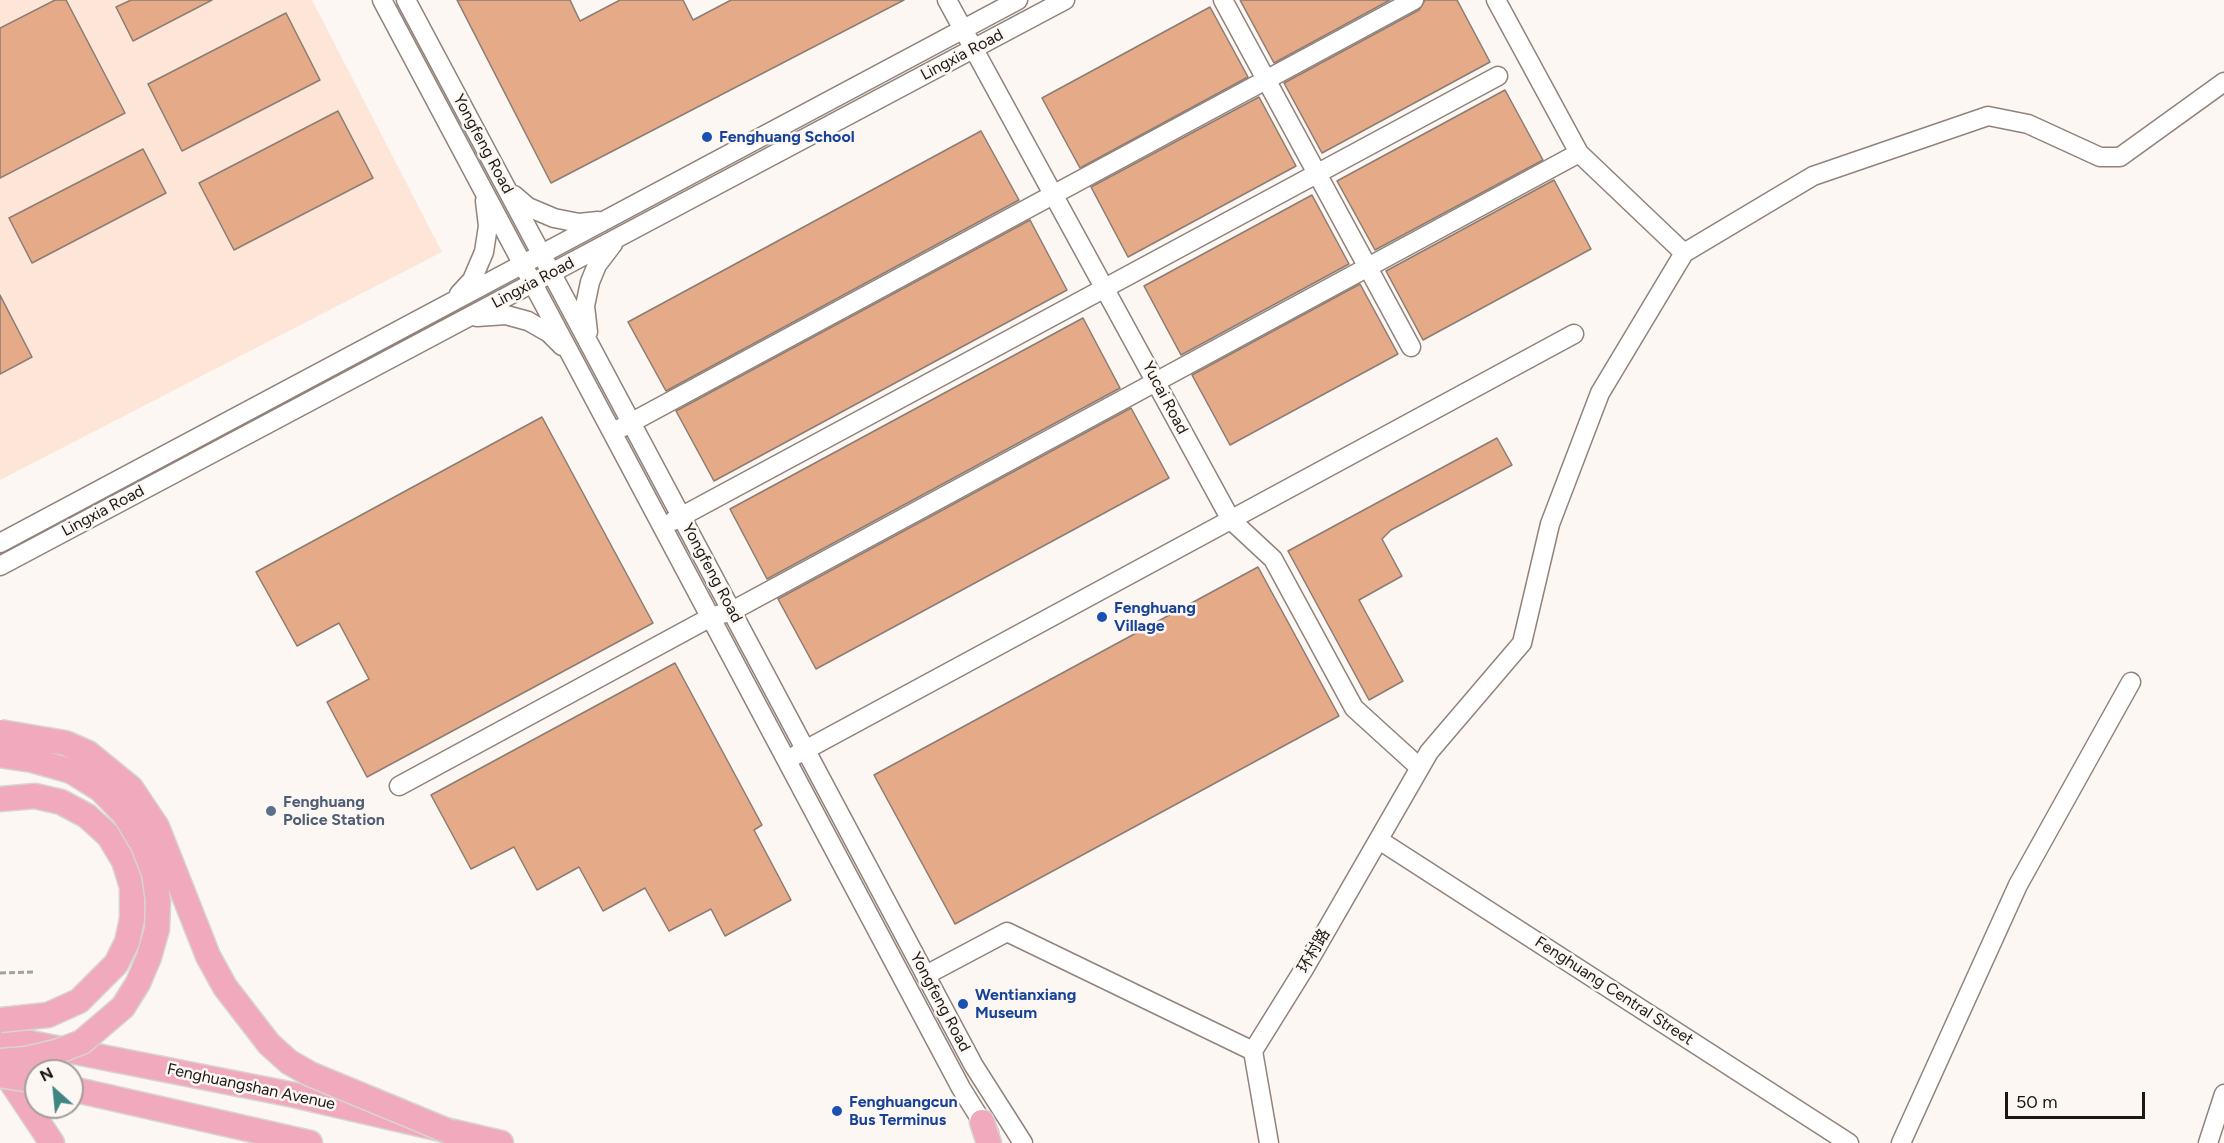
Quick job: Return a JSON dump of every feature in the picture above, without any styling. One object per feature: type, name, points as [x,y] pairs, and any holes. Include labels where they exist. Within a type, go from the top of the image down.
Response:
[{"type":"main road","points":[[0,732],[64,743],[88,753],[131,788],[157,827],[200,936],[220,976],[250,1022],[289,1062],[310,1074],[450,1132]]},
{"type":"main road","points":[[0,755],[32,760],[70,771],[100,789],[124,815],[143,845],[154,873],[158,901],[157,929],[149,957],[138,983],[123,1007],[82,1042],[57,1052],[0,1063],[52,1143]]},
{"type":"main road","points":[[0,799],[35,796],[61,802],[87,816],[109,836],[124,861],[132,887],[132,919],[127,942],[116,964],[79,1001],[48,1015],[0,1020]]},
{"type":"main road","name":"Fenghuangshan Avenue","points":[[0,1037],[294,1095],[501,1143]]},
{"type":"main road","points":[[0,1075],[24,1079]]},
{"type":"main road","points":[[84,1092],[310,1143]]},
{"type":"street","name":"Yongfeng Road","points":[[382,0],[961,1088],[985,1132],[996,1143]]},
{"type":"street","name":"Yongfeng Road","points":[[406,0],[926,975],[988,1089],[1023,1143]]},
{"type":"street","name":"Yucai Road","points":[[947,0],[1231,520],[1273,559],[1354,708],[1420,768]]},
{"type":"street","name":"Lingxia Road","points":[[0,543],[1018,0]]},
{"type":"street","name":"Lingxia Road","points":[[0,566],[1065,0]]},
{"type":"street","points":[[1223,0],[1411,347]]},
{"type":"street","points":[[613,432],[1414,0]]},
{"type":"street","points":[[1496,0],[1579,153],[1684,253],[1813,176],[1988,116],[2028,124],[2100,158],[2121,158],[2224,82]]},
{"type":"street","points":[[663,527],[1498,76]]},
{"type":"street","points":[[399,786],[711,617],[732,611],[1579,153]]},
{"type":"street","points":[[503,181],[528,207],[554,218],[587,222],[614,215]]},
{"type":"street","points":[[447,304],[472,280],[484,252],[487,216],[480,182]]},
{"type":"street","points":[[594,351],[586,323],[586,298],[590,282],[608,250],[628,232]]},
{"type":"street","name":"环村路","points":[[1253,1052],[1429,752],[1522,643],[1550,524],[1600,393],[1684,253]]},
{"type":"street","points":[[455,324],[485,315],[517,317],[549,333],[577,364]]},
{"type":"street","points":[[787,760],[1574,334]]},
{"type":"street","points":[[1901,1143],[2018,885],[2131,682]]},
{"type":"street","name":"Fenghuang Central Street","points":[[1379,840],[1849,1143]]},
{"type":"street","points":[[926,975],[1007,932],[1253,1052],[1269,1143]]},
{"type":"street","points":[[2208,1143],[2224,1094]]},
{"type":"path","points":[[0,973],[33,972]]},
{"type":"shaded area","points":[[0,0],[312,0],[442,252],[0,480]]},
{"type":"building","points":[[55,0],[66,0],[125,113],[0,178],[0,28]]},
{"type":"building","points":[[131,0],[212,0],[133,41],[116,7]]},
{"type":"building","points":[[457,0],[570,0],[580,21],[620,0],[683,0],[693,20],[731,0],[904,0],[551,183]]},
{"type":"building","points":[[1240,0],[1390,0],[1274,63]]},
{"type":"building","points":[[1425,0],[1457,0],[1490,62],[1322,153],[1284,83],[1419,10]]},
{"type":"building","points":[[1210,7],[1248,77],[1080,168],[1042,98]]},
{"type":"building","points":[[286,13],[320,80],[182,151],[148,84]]},
{"type":"building","points":[[1505,90],[1543,160],[1375,250],[1337,181]]},
{"type":"building","points":[[1259,97],[1296,166],[1128,257],[1091,187]]},
{"type":"building","points":[[338,111],[373,178],[234,250],[199,183]]},
{"type":"building","points":[[981,131],[1019,200],[666,391],[628,322]]},
{"type":"building","points":[[143,149],[166,193],[32,263],[9,218]]},
{"type":"building","points":[[1554,180],[1591,249],[1423,340],[1386,271]]},
{"type":"building","points":[[1312,195],[1349,264],[1181,355],[1144,286]]},
{"type":"building","points":[[1030,220],[1067,290],[714,481],[676,411]]},
{"type":"building","points":[[1360,284],[1398,354],[1230,445],[1192,375]]},
{"type":"building","points":[[0,295],[32,357],[0,374]]},
{"type":"building","points":[[1083,318],[1120,388],[767,579],[730,509]]},
{"type":"building","points":[[1131,408],[1169,478],[816,669],[778,599]]},
{"type":"building","points":[[542,417],[653,623],[367,777],[327,702],[369,679],[339,623],[297,646],[256,572]]},
{"type":"building","points":[[1497,438],[1512,465],[1391,530],[1382,539],[1402,576],[1359,600],[1403,681],[1369,700],[1288,551]]},
{"type":"building","points":[[1258,567],[1339,716],[955,924],[874,775]]},
{"type":"building","points":[[675,663],[762,825],[754,830],[791,900],[725,936],[711,909],[669,931],[645,888],[603,911],[579,867],[537,890],[514,847],[471,869],[431,795]]},
{"type":"place","name":"Fenghuang School","points":[[707,137]]},
{"type":"place","name":"Fenghuang Village","points":[[1102,617]]},
{"type":"place","name":"Fenghuang Police Station","points":[[271,811]]},
{"type":"place","name":"Wentianxiang Museum","points":[[963,1004]]},
{"type":"place","name":"Fenghuangcun Bus Terminus","points":[[837,1111]]}]
